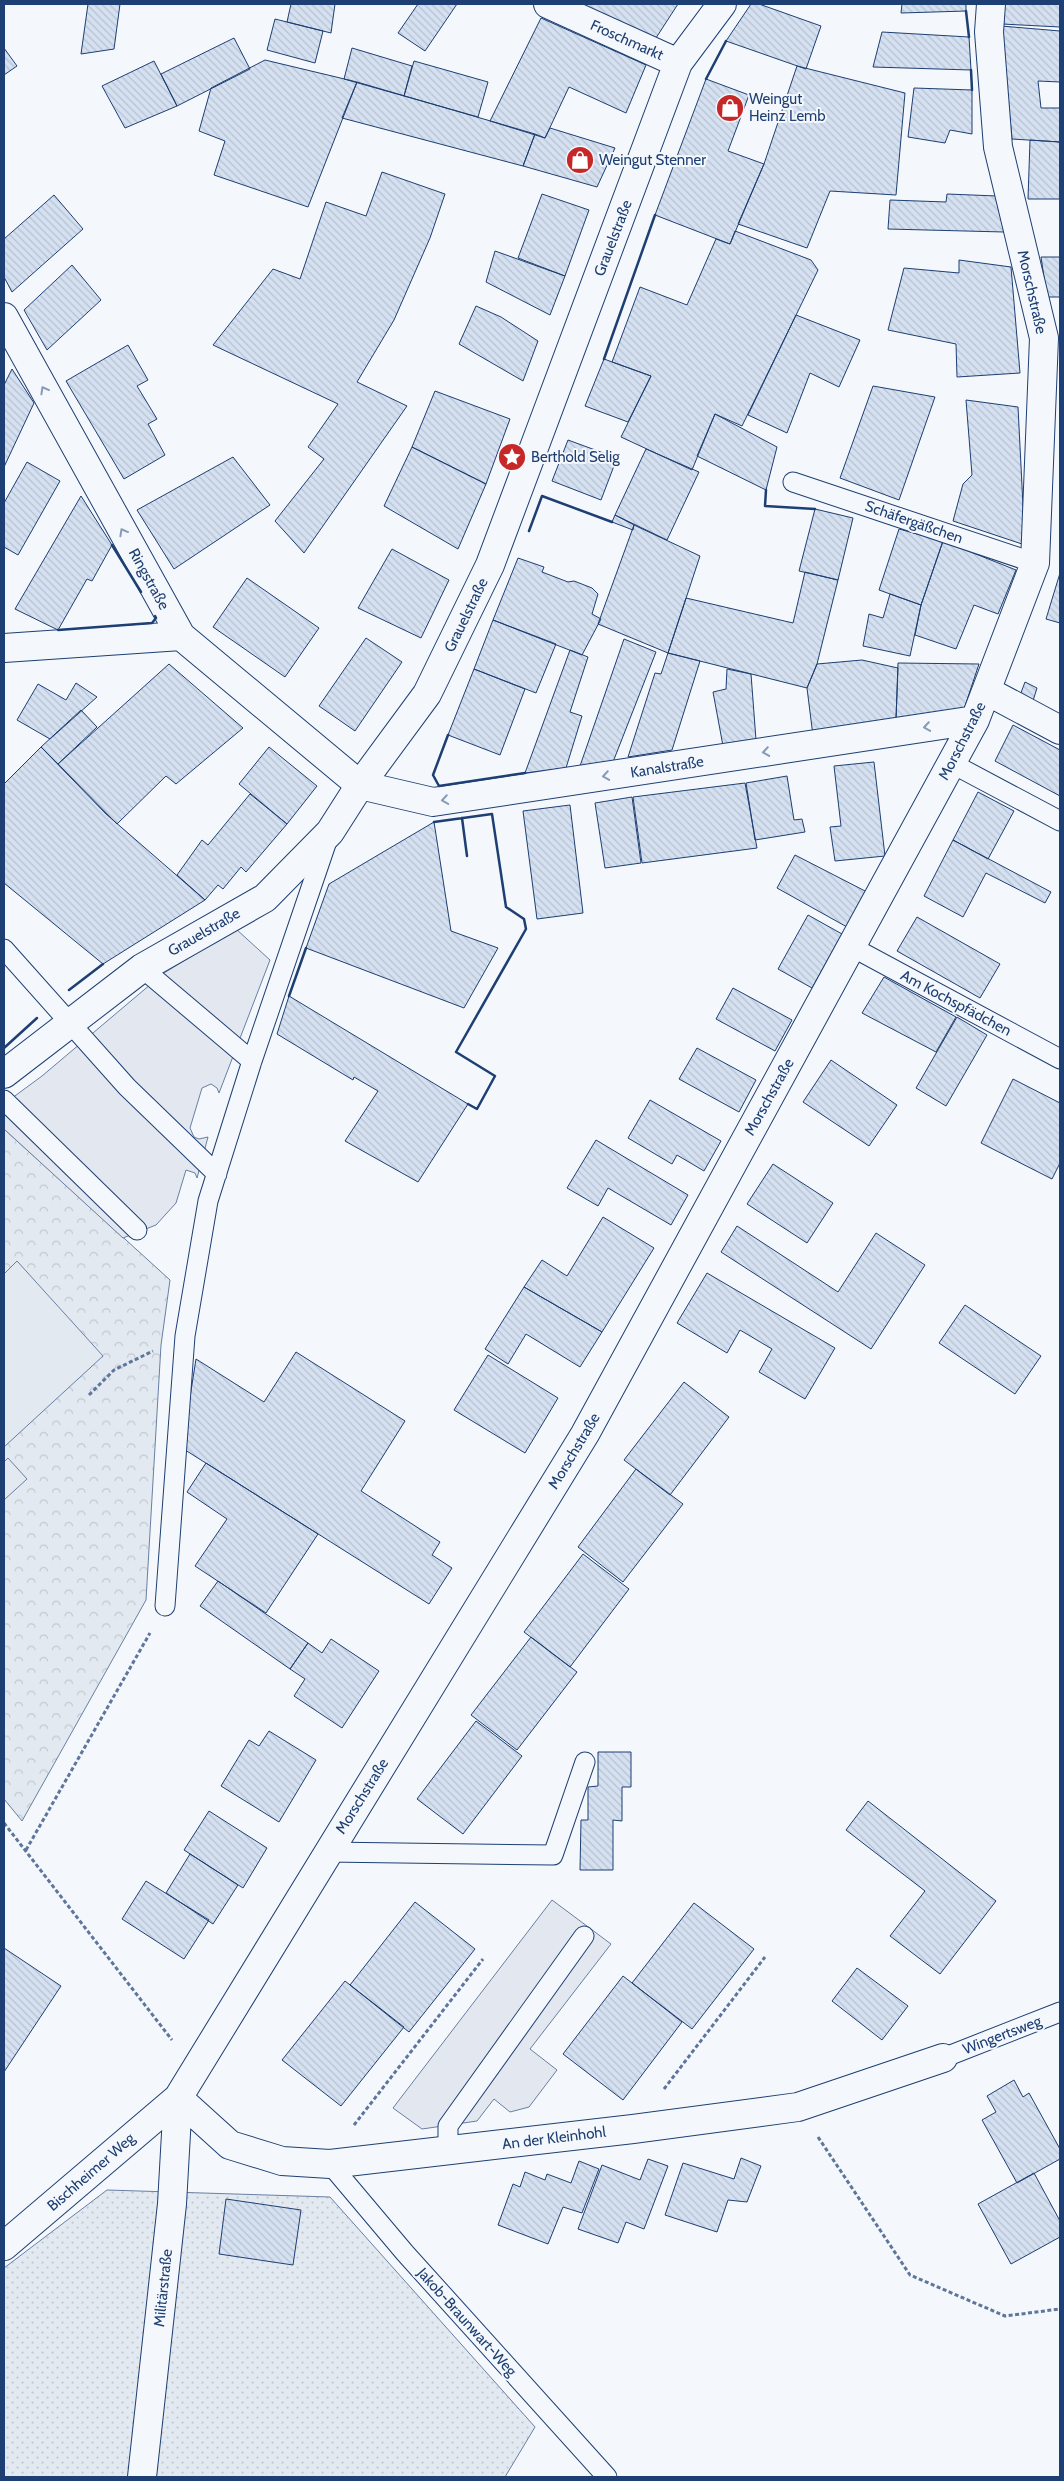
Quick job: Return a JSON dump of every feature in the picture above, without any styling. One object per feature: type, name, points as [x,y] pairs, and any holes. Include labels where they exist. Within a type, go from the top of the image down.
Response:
[{"type":"street","name":"Froschmarkt","points":[[548,4],[678,63]]},
{"type":"street","name":"Grauelstraße","points":[[4,1074],[142,968],[265,898],[330,832],[360,785],[427,694],[490,565],[678,63],[722,4]]},
{"type":"street","name":"Morschstraße","points":[[178,2098],[327,1852],[585,1434],[952,764],[975,720],[987,691],[1035,563],[1052,336],[998,147],[989,32],[990,4]]},
{"type":"street","name":"Ringstraße","points":[[4,317],[181,636],[360,785]]},
{"type":"street","points":[[4,648],[181,636]]},
{"type":"street","points":[[987,691],[1060,730]]},
{"type":"street","name":"Kanalstraße","points":[[360,785],[433,802],[975,720]]},
{"type":"street","name":"An der Kleinhohl","points":[[178,2098],[230,2145],[282,2162],[330,2164],[633,2129],[798,2107],[943,2058]]},
{"type":"street","name":"Bischheimer Weg","points":[[4,2246],[178,2098]]},
{"type":"street","name":"Militärstraße","points":[[142,2477],[172,2204],[178,2098]]},
{"type":"lane","name":"Schäfergäßchen","points":[[793,482],[1035,563]]},
{"type":"lane","points":[[952,764],[1060,821]]},
{"type":"lane","points":[[165,1606],[185,1336],[208,1201],[252,1061],[330,832]]},
{"type":"lane","name":"Am Kochspfädchen","points":[[852,947],[1060,1059]]},
{"type":"lane","points":[[4,949],[127,1087],[217,1174]]},
{"type":"lane","points":[[142,968],[252,1061]]},
{"type":"lane","points":[[4,1100],[137,1230]]},
{"type":"lane","points":[[327,1852],[553,1855],[585,1762]]},
{"type":"lane","points":[[448,2151],[448,2126],[584,1936]]},
{"type":"lane","name":"Wingertsweg","points":[[943,2058],[1060,2012]]},
{"type":"lane","name":"Jakob-Braunwart-Weg","points":[[330,2164],[405,2253],[607,2477]]},
{"type":"path","points":[[89,1394],[114,1370],[185,1336]]},
{"type":"path","points":[[26,1850],[165,1606]]},
{"type":"path","points":[[4,1823],[194,2070]]},
{"type":"path","points":[[633,2129],[765,1957]]},
{"type":"path","points":[[330,2164],[345,2136],[483,1959]]},
{"type":"path","points":[[798,2107],[910,2275],[1005,2316],[1060,2309]]},
{"type":"green space","points":[[4,1129],[170,1280],[161,1345],[146,1600],[22,1821],[4,1799]]},
{"type":"green space","points":[[17,1261],[103,1356],[4,1447],[4,1274]]},
{"type":"green space","points":[[8,1458],[27,1479],[4,1500],[4,1462]]},
{"type":"green space","points":[[107,2190],[330,2197],[535,2427],[505,2477],[4,2477],[4,2268]]},
{"type":"shaded area","points":[[236,929],[270,960],[219,1093],[217,1088],[211,1084],[202,1088],[190,1128],[194,1137],[199,1139],[208,1137],[197,1178],[195,1173],[186,1170],[176,1203],[156,1225],[123,1238],[4,1129],[4,1104],[42,1076],[164,973]]},
{"type":"shaded area","points":[[552,1900],[611,1944],[530,2049],[557,2070],[529,2107],[510,2112],[494,2099],[477,2121],[422,2129],[393,2108]]},
{"type":"building","points":[[88,4],[120,4],[114,49],[81,54]]},
{"type":"building","points":[[291,4],[335,4],[331,33],[287,22]]},
{"type":"building","points":[[418,4],[457,4],[425,51],[398,33]]},
{"type":"building","points":[[572,4],[678,4],[654,41]]},
{"type":"building","points":[[751,4],[759,4],[821,26],[806,69],[726,41]]},
{"type":"building","points":[[902,4],[966,4],[966,11],[901,13]]},
{"type":"building","points":[[1003,4],[1060,4],[1060,27],[1002,24]]},
{"type":"building","points":[[541,18],[646,65],[626,113],[569,87],[545,138],[490,121]]},
{"type":"building","points":[[275,19],[323,31],[315,63],[267,50]]},
{"type":"building","points":[[1001,26],[1060,31],[1060,82],[1038,81],[1041,108],[1060,108],[1060,142],[1012,139]]},
{"type":"building","points":[[882,32],[969,37],[971,70],[873,67]]},
{"type":"building","points":[[234,38],[250,69],[177,106],[161,74]]},
{"type":"building","points":[[4,48],[17,66],[4,75]]},
{"type":"building","points":[[352,48],[412,66],[404,96],[344,79]]},
{"type":"building","points":[[265,60],[357,82],[308,207],[214,175],[225,141],[199,131],[211,88]]},
{"type":"building","points":[[154,61],[177,106],[125,128],[102,86]]},
{"type":"building","points":[[414,61],[488,82],[478,117],[404,96]]},
{"type":"building","points":[[797,66],[905,93],[896,195],[830,191],[807,248],[738,224],[764,164]]},
{"type":"building","points":[[706,79],[749,95],[728,151],[764,164],[730,244],[655,215]]},
{"type":"building","points":[[357,82],[535,134],[523,166],[342,118]]},
{"type":"building","points":[[914,88],[972,90],[972,134],[950,130],[945,143],[908,137]]},
{"type":"building","points":[[550,128],[615,148],[597,187],[523,166],[535,134],[545,138]]},
{"type":"building","points":[[1030,140],[1060,142],[1060,199],[1028,199]]},
{"type":"building","points":[[382,172],[445,194],[430,238],[394,320],[357,382],[407,406],[304,553],[275,521],[324,459],[308,447],[338,404],[213,345],[273,269],[300,279],[326,202],[366,216]]},
{"type":"building","points":[[542,194],[589,210],[565,276],[518,258]]},
{"type":"building","points":[[947,194],[997,196],[1004,232],[888,229],[890,200],[946,202]]},
{"type":"building","points":[[54,195],[83,229],[12,292],[4,277],[4,239]]},
{"type":"building","points":[[735,231],[811,260],[818,270],[742,426],[715,414],[692,470],[621,437],[651,376],[612,362],[640,287],[687,305],[716,239],[730,244]]},
{"type":"building","points":[[495,251],[565,276],[550,315],[486,282]]},
{"type":"building","points":[[1041,257],[1060,257],[1060,297],[1047,297]]},
{"type":"building","points":[[959,260],[1011,267],[1020,373],[957,377],[956,344],[888,330],[904,268],[959,273]]},
{"type":"building","points":[[72,265],[101,300],[47,350],[24,310]]},
{"type":"building","points":[[476,306],[501,317],[538,341],[523,381],[459,344]]},
{"type":"building","points":[[796,315],[860,340],[839,387],[810,373],[787,433],[748,415]]},
{"type":"building","points":[[128,345],[148,380],[137,386],[157,419],[148,424],[165,455],[124,479],[66,381]]},
{"type":"building","points":[[604,359],[651,376],[628,422],[585,406]]},
{"type":"building","points":[[12,369],[34,403],[4,467],[4,385]]},
{"type":"building","points":[[873,386],[935,397],[899,500],[840,478]]},
{"type":"building","points":[[435,391],[510,419],[486,484],[412,447]]},
{"type":"building","points":[[966,400],[1018,407],[1025,545],[953,521],[963,484],[972,475]]},
{"type":"building","points":[[715,414],[777,447],[766,490],[697,456]]},
{"type":"building","points":[[568,440],[617,458],[601,500],[552,481]]},
{"type":"building","points":[[412,447],[486,484],[458,549],[384,506]]},
{"type":"building","points":[[646,449],[699,472],[667,540],[615,515]]},
{"type":"building","points":[[233,457],[270,505],[174,569],[137,510]]},
{"type":"building","points":[[27,462],[60,481],[18,555],[4,547],[4,503]]},
{"type":"building","points":[[81,496],[112,545],[92,581],[87,579],[58,630],[15,609]]},
{"type":"building","points":[[815,509],[853,518],[838,580],[799,571]]},
{"type":"building","points":[[615,515],[634,525],[633,530],[612,522]]},
{"type":"building","points":[[634,525],[700,556],[668,653],[598,624]]},
{"type":"building","points":[[899,529],[943,541],[921,605],[879,590]]},
{"type":"building","points":[[943,541],[1016,570],[998,614],[974,605],[956,649],[915,635],[921,605]]},
{"type":"building","points":[[392,549],[449,580],[421,638],[358,608]]},
{"type":"building","points":[[518,558],[544,567],[542,572],[568,582],[574,581],[592,588],[598,594],[592,614],[601,619],[582,655],[493,620]]},
{"type":"building","points":[[805,572],[838,580],[817,664],[807,688],[668,653],[686,598],[793,623]]},
{"type":"building","points":[[1060,573],[1060,623],[1046,619]]},
{"type":"building","points":[[247,578],[319,628],[285,677],[213,627]]},
{"type":"building","points":[[890,594],[921,605],[910,656],[863,646],[869,614],[883,618]]},
{"type":"building","points":[[493,620],[556,644],[536,693],[474,669]]},
{"type":"building","points":[[366,638],[402,662],[355,731],[319,706]]},
{"type":"building","points":[[624,639],[656,652],[613,762],[580,766]]},
{"type":"building","points":[[570,650],[588,657],[570,712],[582,716],[566,768],[525,773]]},
{"type":"building","points":[[668,653],[700,661],[672,750],[628,757],[655,673],[661,674]]},
{"type":"building","points":[[862,660],[898,668],[896,719],[813,736],[807,688],[817,664]]},
{"type":"building","points":[[898,663],[979,664],[963,712],[896,719]]},
{"type":"building","points":[[169,664],[243,728],[176,784],[166,776],[117,824],[58,764]]},
{"type":"building","points":[[474,669],[525,689],[500,755],[448,735]]},
{"type":"building","points":[[727,669],[751,674],[756,740],[723,746],[713,692],[726,689]]},
{"type":"building","points":[[1025,682],[1037,688],[1032,704],[1019,698]]},
{"type":"building","points":[[76,683],[97,697],[50,739],[17,720],[38,684],[66,700]]},
{"type":"building","points":[[81,710],[97,727],[58,764],[41,747]]},
{"type":"building","points":[[1013,725],[1060,750],[1060,796],[995,761]]},
{"type":"building","points":[[41,747],[106,814],[205,900],[103,964],[4,883],[4,784]]},
{"type":"building","points":[[269,747],[317,786],[287,824],[239,784]]},
{"type":"building","points":[[874,762],[885,856],[835,861],[830,827],[841,826],[834,766]]},
{"type":"building","points":[[787,776],[794,820],[802,819],[805,832],[755,840],[746,783]]},
{"type":"building","points":[[745,783],[757,848],[642,863],[633,797]]},
{"type":"building","points":[[978,792],[1014,811],[988,859],[953,840]]},
{"type":"building","points":[[250,794],[287,824],[246,872],[241,867],[223,889],[218,885],[205,900],[177,875],[202,840],[208,845]]},
{"type":"building","points":[[632,797],[641,863],[605,868],[595,803]]},
{"type":"building","points":[[570,805],[583,913],[537,919],[523,811]]},
{"type":"building","points":[[434,822],[451,931],[498,948],[464,1008],[306,948],[329,884]]},
{"type":"building","points":[[953,840],[1051,892],[1045,903],[986,873],[963,917],[924,896]]},
{"type":"building","points":[[795,855],[867,892],[847,927],[777,888]]},
{"type":"building","points":[[808,915],[842,934],[812,988],[778,969]]},
{"type":"building","points":[[917,917],[1000,964],[980,998],[897,951]]},
{"type":"building","points":[[884,977],[956,1017],[936,1052],[862,1013]]},
{"type":"building","points":[[733,988],[792,1020],[775,1051],[716,1019]]},
{"type":"building","points":[[289,996],[468,1104],[418,1182],[345,1141],[378,1091],[354,1077],[353,1080],[277,1034]]},
{"type":"building","points":[[957,1017],[987,1035],[946,1106],[916,1088]]},
{"type":"building","points":[[697,1048],[756,1080],[739,1112],[679,1079]]},
{"type":"building","points":[[831,1060],[897,1105],[869,1146],[803,1102]]},
{"type":"building","points":[[1013,1079],[1060,1103],[1060,1163],[1052,1179],[981,1143]]},
{"type":"building","points":[[650,1100],[721,1141],[704,1171],[677,1155],[672,1164],[628,1138]]},
{"type":"building","points":[[596,1140],[688,1195],[671,1225],[608,1188],[598,1206],[567,1188]]},
{"type":"building","points":[[773,1164],[833,1203],[807,1243],[747,1204]]},
{"type":"building","points":[[603,1217],[654,1248],[602,1332],[524,1287],[542,1260],[567,1276]]},
{"type":"building","points":[[737,1226],[838,1292],[876,1233],[925,1265],[871,1349],[721,1252]]},
{"type":"building","points":[[707,1273],[835,1348],[805,1399],[759,1372],[772,1349],[740,1330],[727,1353],[677,1323]]},
{"type":"building","points":[[524,1287],[602,1332],[580,1367],[526,1334],[508,1364],[485,1349]]},
{"type":"building","points":[[965,1305],[1041,1356],[1015,1394],[939,1343]]},
{"type":"building","points":[[296,1352],[405,1421],[361,1491],[440,1542],[432,1555],[452,1568],[429,1604],[182,1448],[196,1359],[264,1402]]},
{"type":"building","points":[[488,1355],[558,1398],[525,1453],[454,1410]]},
{"type":"building","points":[[684,1382],[729,1417],[670,1495],[624,1460]]},
{"type":"building","points":[[206,1463],[318,1534],[266,1613],[195,1566],[227,1519],[187,1492]]},
{"type":"building","points":[[636,1469],[683,1504],[623,1582],[578,1547]]},
{"type":"building","points":[[583,1554],[629,1589],[570,1667],[524,1632]]},
{"type":"building","points":[[218,1581],[308,1643],[290,1669],[200,1606]]},
{"type":"building","points":[[531,1637],[577,1672],[517,1750],[471,1715]]},
{"type":"building","points":[[331,1639],[379,1671],[342,1728],[294,1696],[305,1679],[290,1669],[308,1643],[322,1653]]},
{"type":"building","points":[[476,1721],[522,1756],[463,1834],[417,1799]]},
{"type":"building","points":[[269,1731],[316,1760],[279,1822],[221,1786],[249,1740],[259,1746]]},
{"type":"building","points":[[598,1752],[631,1752],[631,1787],[622,1787],[622,1821],[613,1820],[613,1870],[580,1870],[581,1820],[588,1820],[588,1787],[598,1786]]},
{"type":"building","points":[[868,1801],[996,1901],[940,1974],[890,1936],[925,1891],[846,1830]]},
{"type":"building","points":[[209,1811],[267,1848],[243,1888],[184,1850]]},
{"type":"building","points":[[190,1854],[238,1885],[213,1924],[166,1893]]},
{"type":"building","points":[[146,1881],[209,1920],[184,1959],[122,1919]]},
{"type":"building","points":[[415,1902],[475,1949],[409,2032],[350,1985]]},
{"type":"building","points":[[694,1903],[754,1949],[692,2029],[632,1983]]},
{"type":"building","points":[[4,1948],[61,1986],[4,2072]]},
{"type":"building","points":[[857,1968],[908,2006],[882,2040],[832,2001]]},
{"type":"building","points":[[623,1976],[682,2022],[623,2100],[563,2054]]},
{"type":"building","points":[[345,1981],[404,2027],[341,2106],[282,2060]]},
{"type":"building","points":[[1014,2080],[1023,2097],[1029,2093],[1060,2149],[1060,2159],[1017,2183],[982,2120],[996,2112],[987,2096]]},
{"type":"building","points":[[741,2158],[761,2166],[747,2202],[728,2200],[717,2232],[665,2215],[683,2163],[734,2179]]},
{"type":"building","points":[[648,2159],[668,2166],[644,2229],[626,2222],[618,2243],[578,2229],[602,2165],[640,2180]]},
{"type":"building","points":[[579,2161],[599,2169],[582,2213],[563,2207],[548,2244],[498,2225],[513,2184],[520,2187],[525,2172],[545,2180],[547,2174],[571,2183]]},
{"type":"building","points":[[1034,2173],[1060,2221],[1060,2237],[1011,2264],[978,2204]]},
{"type":"building","points":[[226,2199],[301,2210],[293,2265],[219,2254]]},
{"type":"wall","points":[[966,11],[969,37]]},
{"type":"wall","points":[[706,79],[726,41]]},
{"type":"wall","points":[[971,70],[972,90]]},
{"type":"wall","points":[[604,359],[655,215]]},
{"type":"wall","points":[[766,490],[765,506],[815,509]]},
{"type":"wall","points":[[529,531],[542,496],[612,522]]},
{"type":"wall","points":[[112,545],[141,592]]},
{"type":"wall","points":[[58,630],[152,623],[156,618],[155,616]]},
{"type":"wall","points":[[448,735],[433,775],[439,786],[525,773]]},
{"type":"wall","points":[[434,822],[492,814],[506,907],[524,919],[526,929],[456,1052],[495,1076],[477,1109],[468,1104]]},
{"type":"wall","points":[[462,818],[467,856]]},
{"type":"wall","points":[[289,996],[306,948]]},
{"type":"wall","points":[[69,990],[103,964]]},
{"type":"wall","points":[[4,1048],[37,1018]]},
{"type":"place","name":"Weingut Heinz Lemb","points":[[730,108]]},
{"type":"place","name":"Weingut Stenner","points":[[580,160]]},
{"type":"place","name":"Berthold Selig","points":[[512,457]]}]
